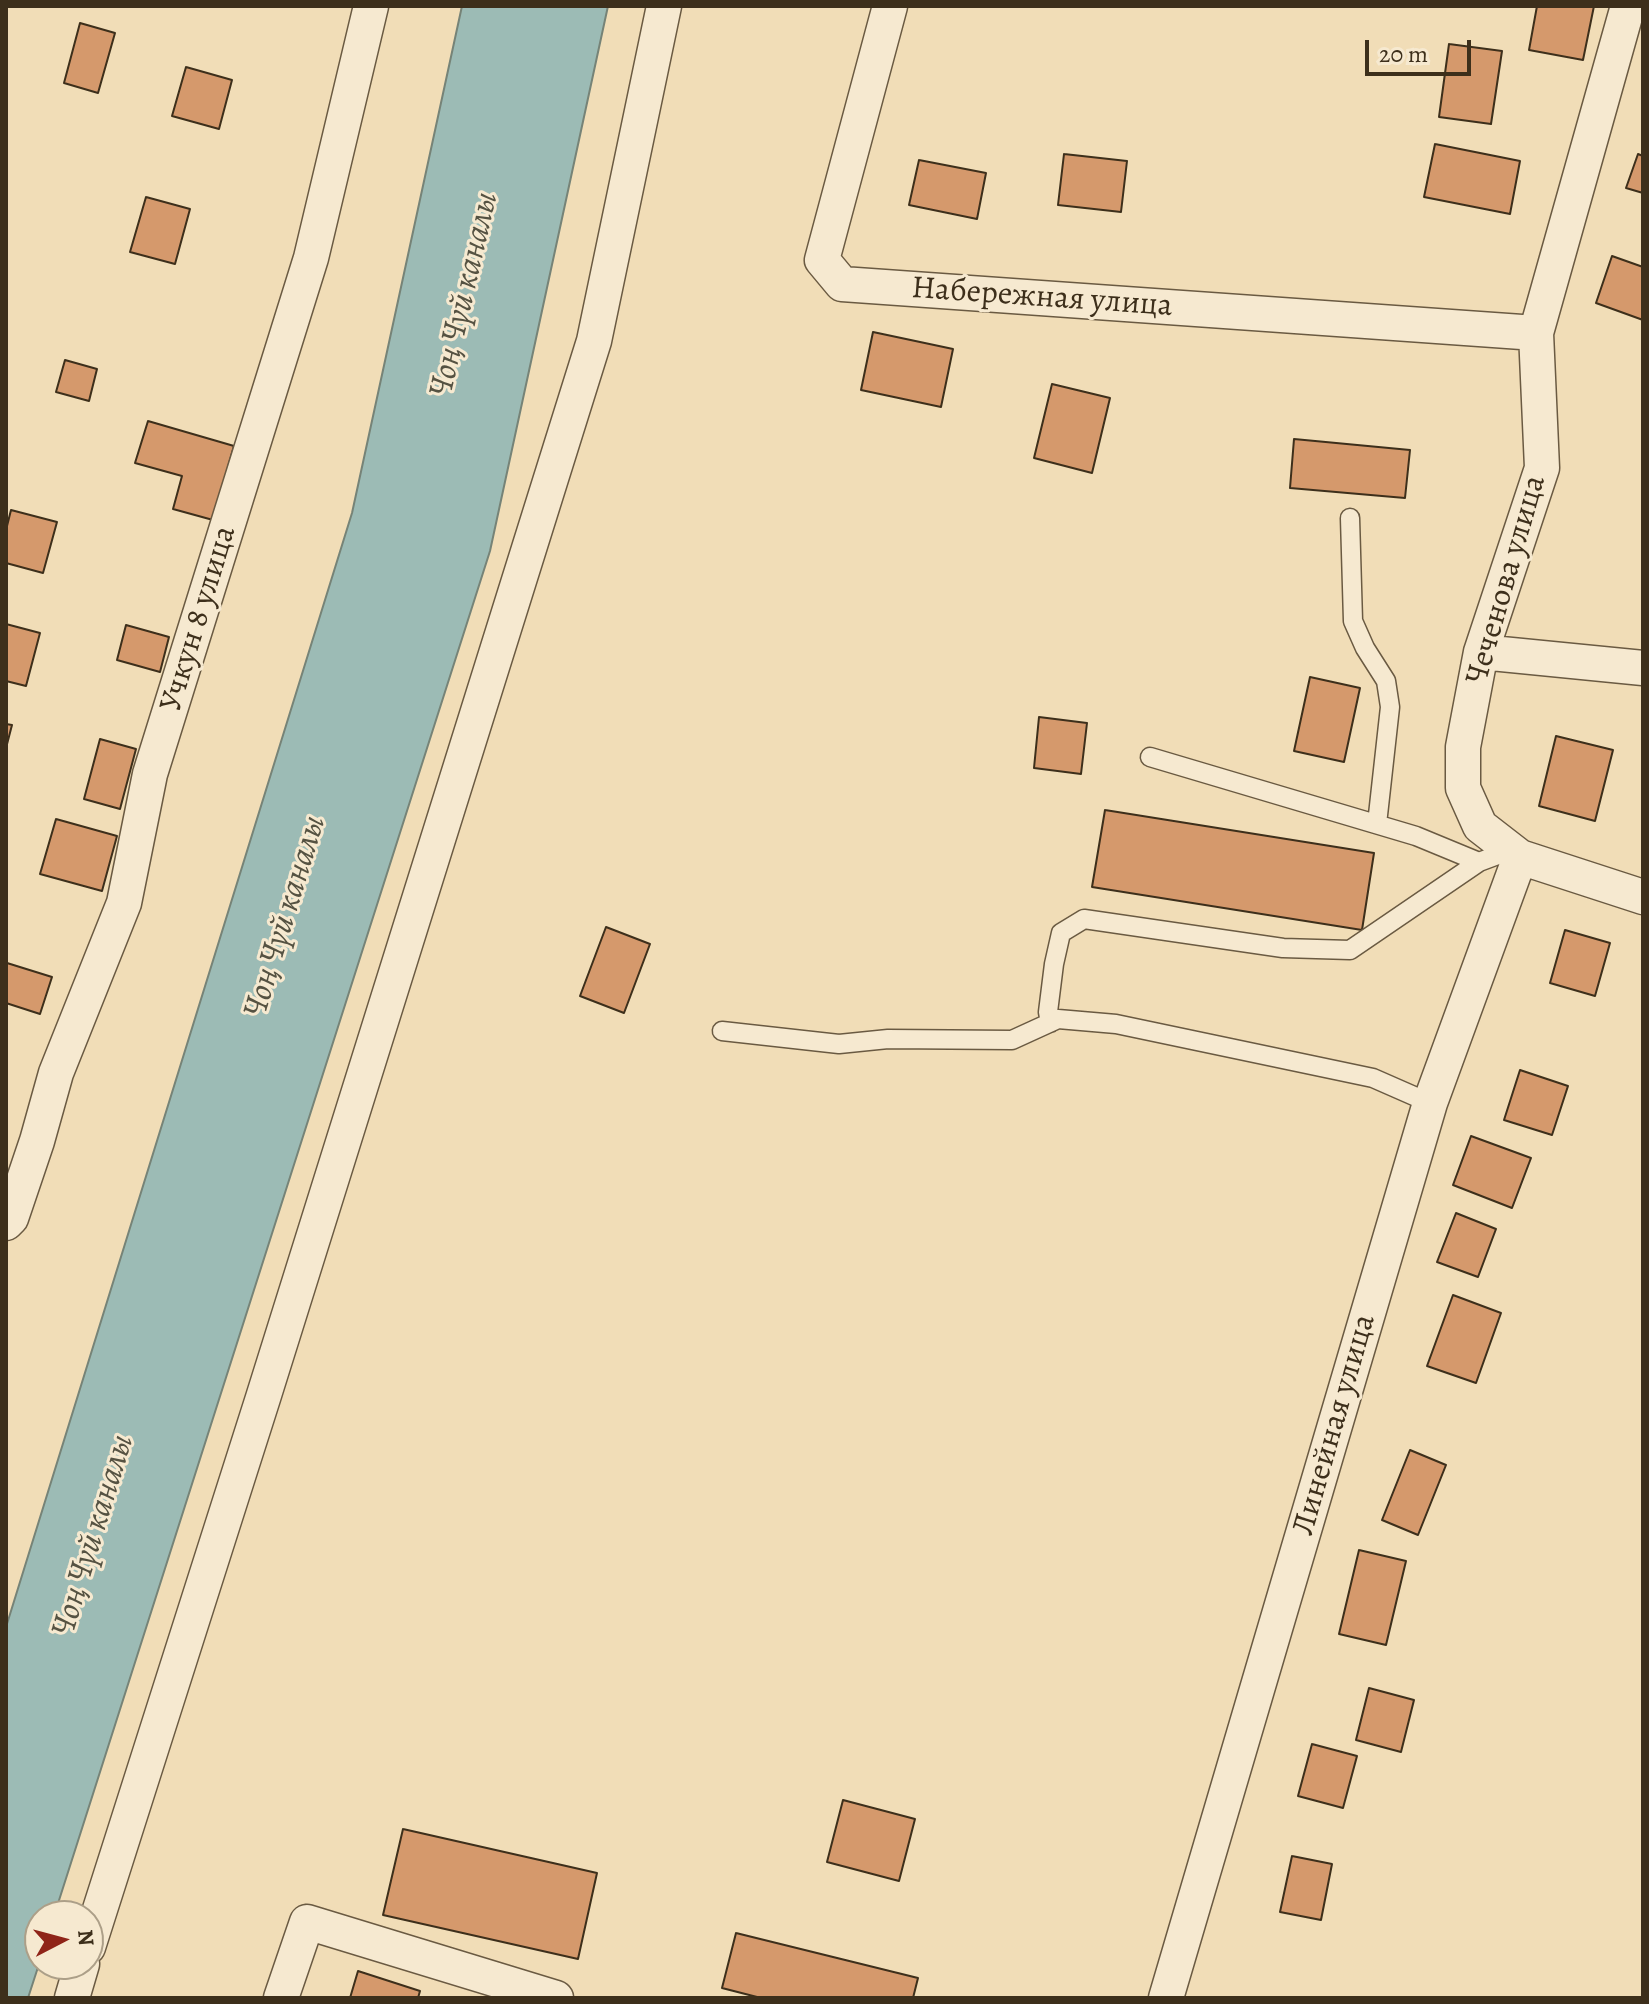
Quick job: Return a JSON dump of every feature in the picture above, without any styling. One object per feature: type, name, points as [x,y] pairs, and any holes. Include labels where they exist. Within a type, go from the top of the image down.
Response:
[{"type":"street","name":"Учкун 8 улица","points":[[6,1223],[11,1218],[37,1141],[56,1073],[124,903],[150,774],[311,258],[371,6]]},
{"type":"street","points":[[103,1900],[594,341],[664,6]]},
{"type":"street","name":"Набережная улица","points":[[890,6],[822,260],[842,284],[1536,333]]},
{"type":"street","name":"Чеченова улица","points":[[1516,853],[1480,826],[1463,788],[1463,747],[1481,652],[1542,468],[1536,333],[1628,6]]},
{"type":"street","points":[[1481,652],[1643,668]]},
{"type":"street","points":[[1516,853],[1643,897]]},
{"type":"street","name":"Линейная улица","points":[[1166,1998],[1430,1103],[1516,853]]},
{"type":"street","points":[[281,1998],[307,1922],[556,1998]]},
{"type":"lane","points":[[1350,518],[1353,621],[1365,648],[1386,681],[1390,707],[1377,824]]},
{"type":"lane","points":[[1150,757],[1416,836],[1479,862]]},
{"type":"lane","points":[[1050,1023],[1048,1012],[1061,933],[1084,919],[1283,948],[1350,950],[1479,862],[1516,853]]},
{"type":"lane","points":[[722,1031],[839,1044],[888,1039],[1012,1040],[1058,1019],[1116,1024],[1373,1078],[1430,1103]]},
{"type":"water","name":"Чоң Чүй каналы","points":[[462,6],[608,6],[490,551],[59,1900],[24,1900],[24,1980],[34,1980],[28,1998],[6,1998],[6,1627],[352,513]]},
{"type":"building","points":[[1537,6],[1594,6],[1583,60],[1529,50]]},
{"type":"building","points":[[80,23],[115,33],[98,93],[64,83]]},
{"type":"building","points":[[1449,44],[1502,51],[1491,124],[1439,117]]},
{"type":"building","points":[[186,67],[232,80],[219,129],[172,116]]},
{"type":"building","points":[[1435,144],[1520,161],[1510,214],[1424,197]]},
{"type":"building","points":[[1064,154],[1127,161],[1121,212],[1058,205]]},
{"type":"building","points":[[1638,154],[1643,156],[1643,193],[1626,188]]},
{"type":"building","points":[[919,160],[986,173],[977,219],[909,205]]},
{"type":"building","points":[[146,197],[190,209],[175,264],[130,252]]},
{"type":"building","points":[[1612,256],[1643,267],[1643,320],[1596,303]]},
{"type":"building","points":[[873,332],[953,349],[941,407],[861,390]]},
{"type":"building","points":[[65,360],[97,369],[89,401],[56,392]]},
{"type":"building","points":[[1052,384],[1110,398],[1092,473],[1034,458]]},
{"type":"building","points":[[148,421],[234,446],[213,520],[173,509],[182,476],[135,463]]},
{"type":"building","points":[[1294,439],[1410,450],[1405,498],[1290,488]]},
{"type":"building","points":[[11,510],[57,522],[43,573],[6,563],[6,530]]},
{"type":"building","points":[[6,624],[40,633],[26,686],[6,681]]},
{"type":"building","points":[[126,625],[169,637],[160,672],[117,660]]},
{"type":"building","points":[[1310,677],[1360,688],[1344,762],[1294,751]]},
{"type":"building","points":[[1039,717],[1087,723],[1081,774],[1034,768]]},
{"type":"building","points":[[6,724],[12,725],[6,748]]},
{"type":"building","points":[[1556,736],[1613,750],[1595,821],[1539,806]]},
{"type":"building","points":[[100,739],[136,749],[120,809],[84,799]]},
{"type":"building","points":[[1105,810],[1374,853],[1362,930],[1092,887]]},
{"type":"building","points":[[56,819],[117,836],[102,891],[40,874]]},
{"type":"building","points":[[606,927],[650,944],[624,1013],[580,996]]},
{"type":"building","points":[[1565,930],[1610,943],[1595,996],[1550,983]]},
{"type":"building","points":[[7,963],[52,977],[40,1014],[6,1003]]},
{"type":"building","points":[[1520,1070],[1568,1086],[1552,1135],[1504,1120]]},
{"type":"building","points":[[1471,1136],[1531,1158],[1512,1208],[1453,1185]]},
{"type":"building","points":[[1456,1213],[1496,1229],[1478,1277],[1437,1262]]},
{"type":"building","points":[[1453,1295],[1501,1313],[1476,1383],[1427,1366]]},
{"type":"building","points":[[1410,1450],[1446,1465],[1418,1535],[1382,1520]]},
{"type":"building","points":[[1359,1550],[1406,1561],[1386,1645],[1339,1634]]},
{"type":"building","points":[[1369,1688],[1414,1700],[1401,1752],[1356,1740]]},
{"type":"building","points":[[1312,1744],[1357,1756],[1343,1808],[1298,1796]]},
{"type":"building","points":[[843,1800],[915,1819],[899,1881],[827,1862]]},
{"type":"building","points":[[403,1829],[597,1873],[578,1959],[383,1915]]},
{"type":"building","points":[[1292,1856],[1332,1864],[1321,1920],[1280,1912]]},
{"type":"building","points":[[736,1933],[918,1978],[913,1998],[761,1998],[722,1988]]},
{"type":"building","points":[[358,1971],[420,1991],[418,1998],[350,1998]]}]
